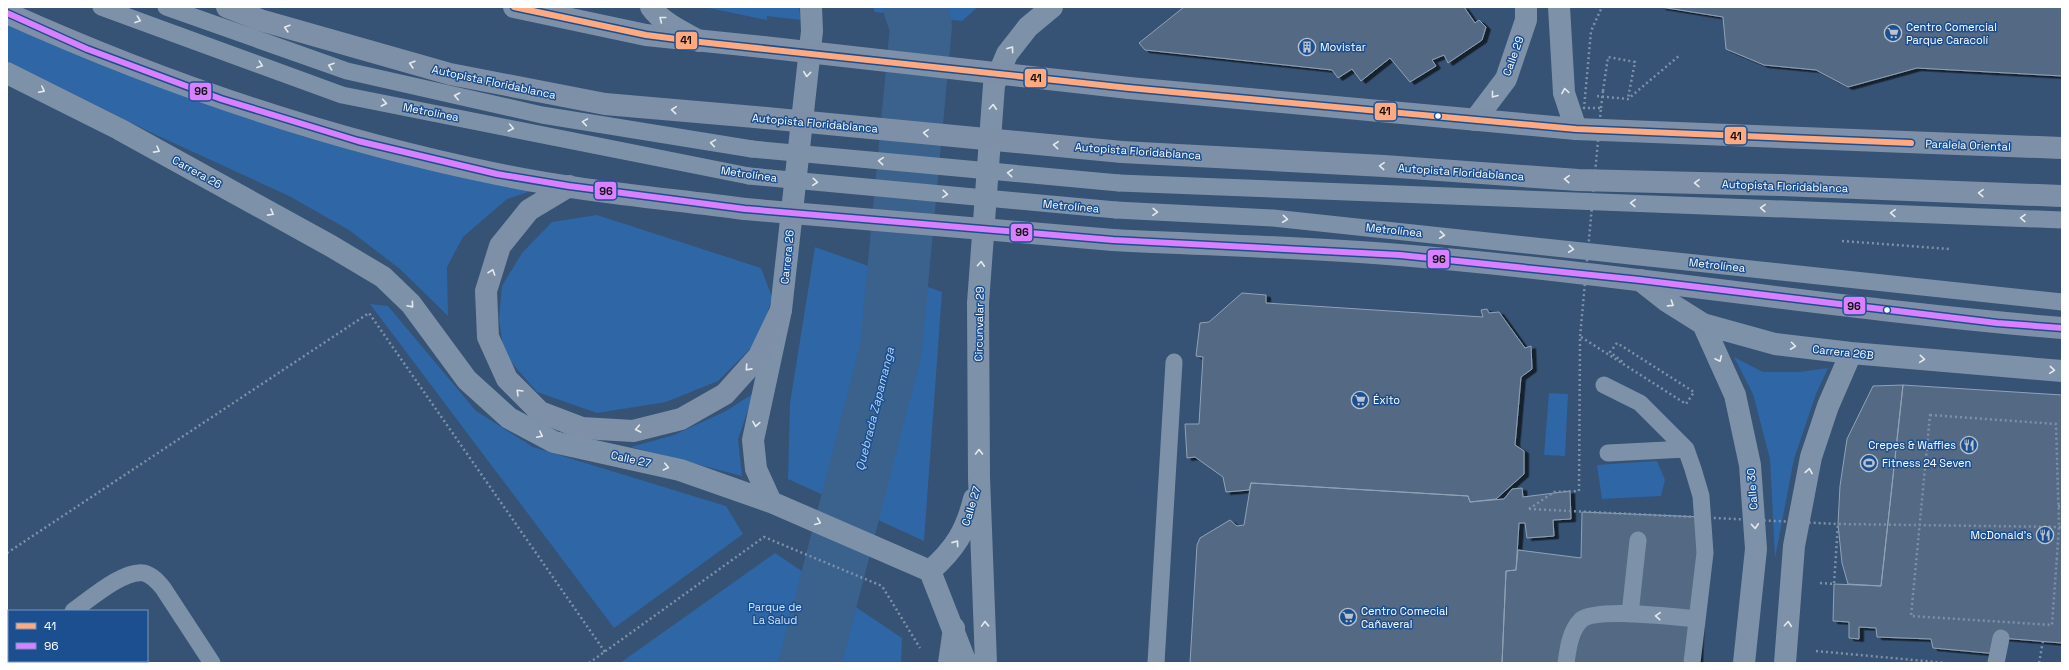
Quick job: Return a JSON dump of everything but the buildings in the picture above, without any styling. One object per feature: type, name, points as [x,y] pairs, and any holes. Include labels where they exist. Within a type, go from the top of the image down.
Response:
[{"type":"highway","name":"Autopista Floridablanca","points":[[227,7],[260,20],[450,74],[605,104],[1122,152],[1384,166],[1578,180],[1781,185],[2062,196]]},
{"type":"highway","name":"Paralela Oriental","points":[[514,7],[646,35],[700,42],[763,47],[1129,88],[1475,120],[1576,129],[2062,148]]},
{"type":"highway","points":[[7,13],[87,49],[236,104],[358,141],[497,174],[569,186],[745,208],[1112,240],[1400,255],[1640,280],[1997,322],[2062,328]]},
{"type":"highway","points":[[569,186],[529,210],[500,246],[486,291],[488,337],[491,344],[507,379],[540,412],[582,428],[633,431],[682,419],[725,394],[759,356],[781,310]]},
{"type":"street","points":[[651,7],[655,13],[668,23],[700,42]]},
{"type":"street","name":"Carrera 26","points":[[777,504],[756,469],[753,440],[781,310],[812,30],[811,7]]},
{"type":"street","name":"Circunvalar 29","points":[[986,663],[979,477],[978,303],[994,84],[1007,54],[1028,27],[1052,7]]},
{"type":"street","name":"Calle 29","points":[[1475,120],[1506,79],[1526,20],[1526,7]]},
{"type":"street","points":[[1559,7],[1564,93],[1576,129]]},
{"type":"street","name":"Carrera 26","points":[[7,73],[119,129],[331,246],[383,277]]},
{"type":"street","name":"Calle 27","points":[[383,277],[411,304],[467,380],[509,418],[554,442],[680,470],[777,504],[930,571],[943,560],[958,542],[968,521],[979,477]]},
{"type":"street","name":"Carrera 26B","points":[[1640,280],[1668,302],[1703,324],[1775,344],[1851,353],[2062,371]]},
{"type":"street","name":"Calle 30","points":[[1703,324],[1735,395],[1750,465],[1756,549],[1744,663]]},
{"type":"street","points":[[1785,663],[1794,546],[1811,457],[1828,406],[1851,353]]},
{"type":"street","points":[[930,571],[954,628],[966,663]]},
{"type":"street","points":[[949,663],[954,628]]},
{"type":"lane","name":"Metrolínea","points":[[101,7],[342,95],[749,176],[1116,210],[1273,218],[2062,302]]},
{"type":"lane","name":"Metrolínea","points":[[166,7],[347,71],[542,115],[752,149],[1119,183],[2062,220]]},
{"type":"lane","points":[[1156,663],[1174,362]]},
{"type":"lane","points":[[1604,385],[1640,403],[1686,449],[1701,496],[1705,553],[1692,663]]},
{"type":"lane","points":[[1608,453],[1686,449]]},
{"type":"lane","points":[[1630,614],[1638,540]]},
{"type":"lane","points":[[74,610],[120,579],[132,574],[144,573],[155,579],[163,588],[212,663]]},
{"type":"lane","points":[[1566,663],[1568,648],[1575,628],[1582,620],[1592,614],[1630,614],[1696,619]]},
{"type":"lane","points":[[1996,663],[2001,638]]},
{"type":"path","points":[[1601,108],[1584,108],[1591,31],[1602,7]]},
{"type":"path","points":[[1596,96],[1628,99],[1680,55]]},
{"type":"path","points":[[1628,99],[1635,62],[1608,57],[1601,108],[1580,337],[1579,491],[1554,492],[1529,509],[1838,524],[2060,527]]},
{"type":"path","points":[[1564,93],[1588,95]]},
{"type":"path","points":[[7,553],[369,313],[605,652]]},
{"type":"path","points":[[1580,337],[1686,404],[1694,392],[1617,343]]},
{"type":"path","points":[[1930,415],[2056,424],[2058,506],[2060,527],[2056,559],[2052,625],[1911,616],[1930,415]]},
{"type":"path","points":[[1834,584],[1838,524]]},
{"type":"path","points":[[589,663],[764,537],[882,586],[924,654]]},
{"type":"path","points":[[2056,559],[2062,560]]},
{"type":"path","points":[[2039,663],[2043,641]]},
{"type":"path","points":[[1815,650],[1946,663]]},
{"type":"green space","points":[[704,7],[799,7],[801,20],[767,16],[767,20]]},
{"type":"green space","points":[[873,7],[978,7],[962,21],[875,12]]},
{"type":"green space","points":[[7,23],[531,191],[507,199],[463,237],[447,267],[448,316],[400,269],[349,230],[289,196],[154,134],[7,61]]},
{"type":"green space","points":[[597,215],[761,268],[772,297],[760,339],[718,381],[666,402],[597,413],[537,392],[504,354],[499,319],[502,286],[522,253],[552,222]]},
{"type":"green space","points":[[815,247],[942,292],[924,541],[788,479],[790,403]]},
{"type":"green space","points":[[370,304],[388,306],[476,411],[533,447],[726,506],[743,534],[614,628]]},
{"type":"green space","points":[[1734,357],[1763,372],[1799,372],[1828,368],[1816,394],[1794,459],[1775,558],[1770,459],[1753,394]]},
{"type":"green space","points":[[754,393],[738,439],[742,476],[631,447],[674,435],[726,411]]},
{"type":"green space","points":[[1549,393],[1568,394],[1565,456],[1544,455]]},
{"type":"green space","points":[[1657,461],[1665,480],[1661,496],[1602,499],[1597,465]]},
{"type":"green space","name":"Parque de La Salud","points":[[775,553],[902,638],[901,663],[620,663]]},
{"type":"waterway","name":"Quebrada Zapamanga","points":[[810,663],[891,349],[921,26],[914,7]]},
{"type":"transit line","name":"41","points":[[514,7],[646,35],[1129,88],[1576,129],[1911,143]]},
{"type":"transit line","name":"96","points":[[7,13],[87,49],[221,99],[358,141],[497,174],[569,186],[745,209],[1113,240],[1400,255],[1640,280],[1997,323],[2062,328]]},
{"type":"place","name":"Centro Comercial Parque Caracolí","points":[[1893,33]]},
{"type":"place","name":"Movistar","points":[[1307,47]]},
{"type":"place","name":"Éxito","points":[[1360,400]]},
{"type":"place","name":"Crepes & Waffles","points":[[1969,445]]},
{"type":"place","name":"Fitness 24 Seven","points":[[1869,463]]},
{"type":"place","name":"McDonald's","points":[[2045,535]]},
{"type":"place","name":"Centro Comecial Cañaveral","points":[[1348,617]]}]
